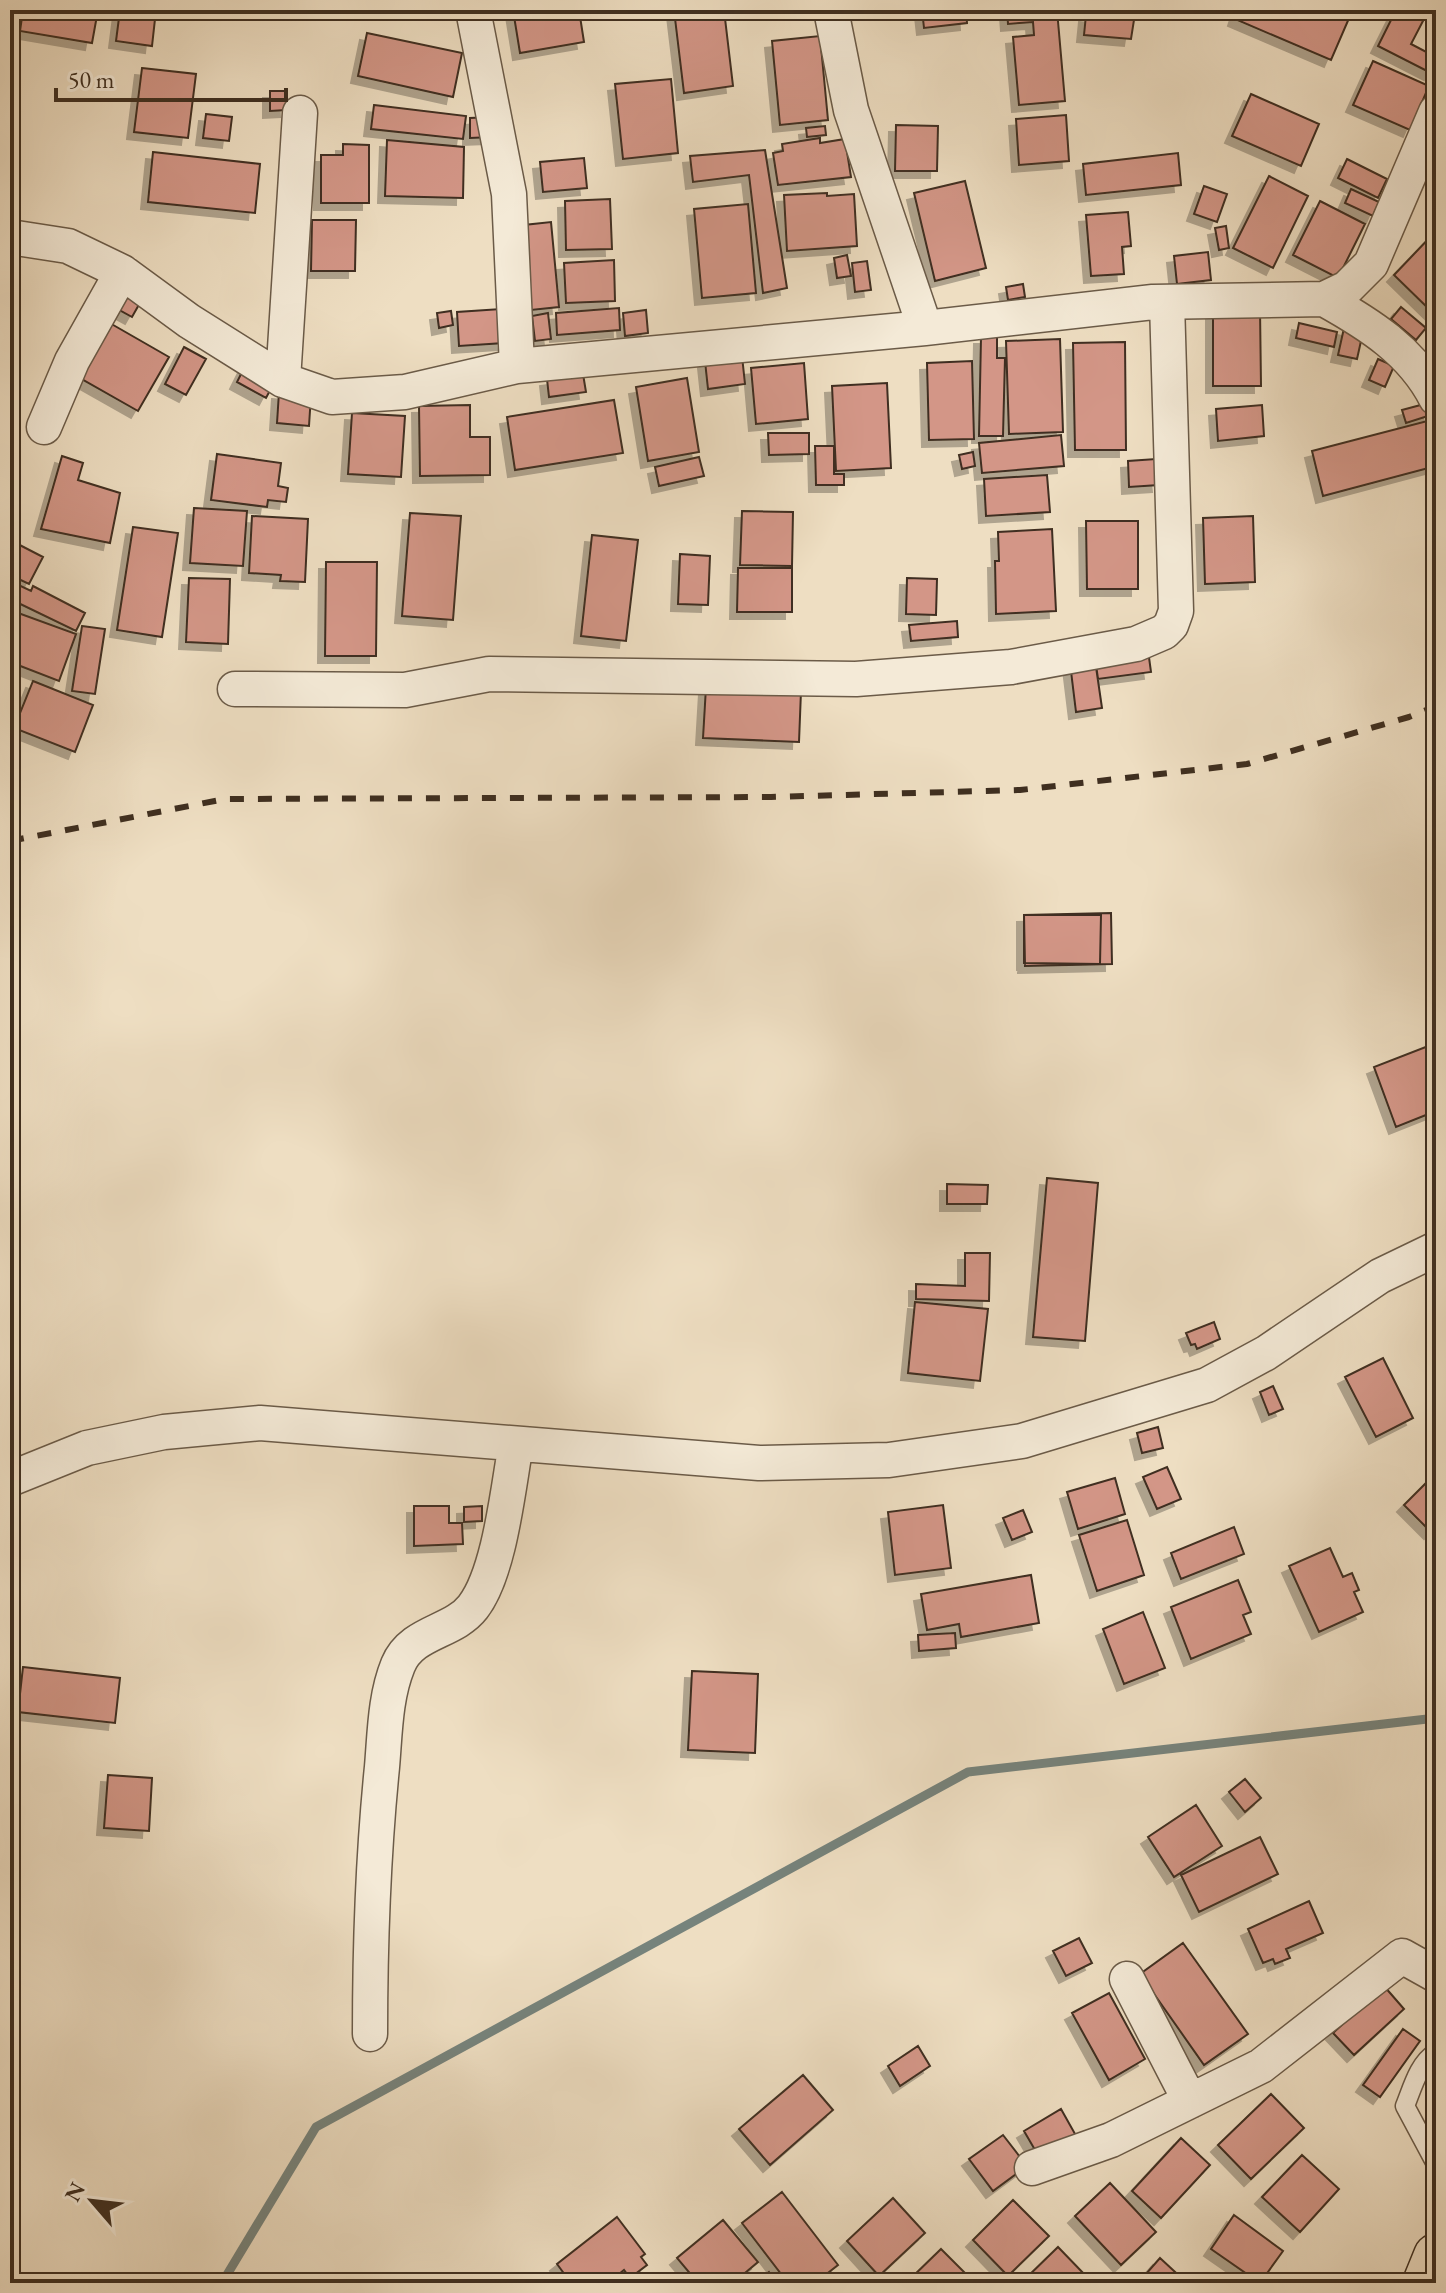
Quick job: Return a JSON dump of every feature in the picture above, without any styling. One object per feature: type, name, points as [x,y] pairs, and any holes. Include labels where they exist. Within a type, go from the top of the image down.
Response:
[{"type":"highway","points":[[1425,2283],[1436,2256]]},
{"type":"street","points":[[473,10],[509,194],[517,366]]},
{"type":"street","points":[[831,10],[851,110],[925,328]]},
{"type":"street","points":[[10,237],[68,246],[122,272],[189,321],[283,380],[332,397],[405,392],[517,366],[1167,302],[1324,299],[1347,288],[1371,264],[1436,112]]},
{"type":"street","points":[[283,380],[300,113]]},
{"type":"street","points":[[44,427],[72,361],[122,272]]},
{"type":"street","points":[[1324,299],[1368,323],[1401,351],[1422,375],[1436,398]]},
{"type":"street","points":[[235,689],[405,690],[489,674],[856,679],[1011,667],[1098,653],[1150,638],[1171,625],[1176,611],[1167,302]]},
{"type":"street","points":[[10,1479],[87,1448],[164,1432],[260,1423],[759,1463],[889,1460],[1022,1441],[1207,1385],[1266,1353],[1380,1276],[1436,1249]]},
{"type":"street","points":[[370,2034],[370,1915],[389,1687],[400,1660],[421,1638],[462,1618],[473,1608],[485,1588],[497,1547],[516,1444]]},
{"type":"street","points":[[1032,2168],[1111,2140],[1261,2066],[1402,1956],[1436,1975]]},
{"type":"street","points":[[1127,1979],[1190,2101]]},
{"type":"lane","points":[[1436,2053],[1429,2057],[1405,2106],[1436,2164]]},
{"type":"building","points":[[23,10],[98,10],[92,43],[20,31]]},
{"type":"building","points":[[120,10],[156,10],[152,46],[116,41]]},
{"type":"building","points":[[513,10],[579,10],[584,42],[520,53]]},
{"type":"building","points":[[674,10],[724,10],[733,86],[684,93]]},
{"type":"building","points":[[922,10],[966,10],[967,23],[924,28]]},
{"type":"building","points":[[1007,10],[1057,10],[1065,101],[1019,105],[1013,37],[1034,35],[1033,22],[1008,24]]},
{"type":"building","points":[[1238,10],[1271,13],[1272,10],[1335,10],[1350,16],[1331,60],[1235,19]]},
{"type":"building","points":[[1396,10],[1423,21],[1411,44],[1436,57],[1431,73],[1378,46]]},
{"type":"building","points":[[1086,15],[1134,20],[1131,39],[1084,35]]},
{"type":"building","points":[[367,33],[462,53],[453,97],[358,76]]},
{"type":"building","points":[[820,36],[828,120],[780,125],[772,41]]},
{"type":"building","points":[[1373,61],[1429,86],[1410,130],[1353,105]]},
{"type":"building","points":[[142,68],[196,74],[188,138],[134,132]]},
{"type":"building","points":[[671,79],[678,153],[623,159],[615,84]]},
{"type":"building","points":[[270,91],[286,91],[287,110],[270,111]]},
{"type":"building","points":[[1251,94],[1319,124],[1301,166],[1232,136]]},
{"type":"building","points":[[374,105],[466,116],[463,139],[371,129]]},
{"type":"building","points":[[206,114],[232,117],[229,141],[203,138]]},
{"type":"building","points":[[1066,115],[1069,161],[1019,165],[1016,119]]},
{"type":"building","points":[[491,117],[492,137],[470,138],[470,118]]},
{"type":"building","points":[[896,125],[938,126],[937,171],[895,171]]},
{"type":"building","points":[[825,126],[826,135],[807,137],[806,128]]},
{"type":"building","points":[[820,138],[820,143],[845,139],[851,177],[778,185],[773,153],[783,151],[782,144]]},
{"type":"building","points":[[387,140],[464,147],[463,198],[385,196]]},
{"type":"building","points":[[343,144],[369,145],[369,203],[321,203],[321,155],[343,155]]},
{"type":"building","points":[[765,150],[787,288],[763,293],[749,175],[693,182],[690,156]]},
{"type":"building","points":[[153,152],[260,164],[255,213],[148,202]]},
{"type":"building","points":[[1178,153],[1181,185],[1086,195],[1083,164]]},
{"type":"building","points":[[584,158],[587,188],[543,192],[540,162]]},
{"type":"building","points":[[1347,159],[1387,179],[1378,198],[1338,178]]},
{"type":"building","points":[[1269,176],[1308,196],[1273,268],[1233,248]]},
{"type":"building","points":[[965,181],[986,268],[935,281],[914,193]]},
{"type":"building","points":[[1204,186],[1227,194],[1217,222],[1194,214]]},
{"type":"building","points":[[1351,189],[1379,202],[1373,216],[1345,203]]},
{"type":"building","points":[[827,193],[827,196],[854,194],[857,246],[787,251],[784,195]]},
{"type":"building","points":[[610,199],[612,249],[566,250],[565,201]]},
{"type":"building","points":[[1320,201],[1365,224],[1338,278],[1293,255]]},
{"type":"building","points":[[748,204],[756,293],[702,298],[694,209]]},
{"type":"building","points":[[1128,212],[1131,246],[1122,247],[1124,274],[1091,276],[1086,215]]},
{"type":"building","points":[[312,220],[356,220],[355,271],[311,271]]},
{"type":"building","points":[[551,222],[559,307],[531,310],[524,225]]},
{"type":"building","points":[[1226,226],[1229,248],[1219,250],[1215,228]]},
{"type":"building","points":[[1436,231],[1436,308],[1432,312],[1394,275]]},
{"type":"building","points":[[1208,252],[1211,280],[1177,284],[1174,256]]},
{"type":"building","points":[[847,255],[851,276],[837,278],[834,258]]},
{"type":"building","points":[[614,260],[615,301],[566,303],[564,263]]},
{"type":"building","points":[[867,261],[871,290],[855,292],[852,263]]},
{"type":"building","points":[[1023,284],[1025,297],[1008,300],[1006,287]]},
{"type":"building","points":[[123,290],[141,301],[132,317],[114,307]]},
{"type":"building","points":[[1401,307],[1426,328],[1416,340],[1391,319]]},
{"type":"building","points":[[619,308],[620,330],[557,335],[556,313]]},
{"type":"building","points":[[501,309],[504,343],[459,346],[457,312]]},
{"type":"building","points":[[1260,309],[1261,386],[1213,386],[1213,310]]},
{"type":"building","points":[[646,310],[648,333],[625,336],[623,313]]},
{"type":"building","points":[[451,311],[453,325],[439,328],[437,313]]},
{"type":"building","points":[[548,313],[551,339],[535,341],[532,316]]},
{"type":"building","points":[[108,322],[169,357],[138,411],[80,378]]},
{"type":"building","points":[[1299,323],[1337,332],[1334,347],[1296,338]]},
{"type":"building","points":[[1344,328],[1363,332],[1357,359],[1338,355]]},
{"type":"building","points":[[981,337],[997,337],[997,358],[1005,358],[1003,436],[979,436]]},
{"type":"building","points":[[1060,339],[1063,432],[1009,434],[1006,341]]},
{"type":"building","points":[[1125,342],[1126,450],[1075,450],[1073,343]]},
{"type":"building","points":[[184,347],[206,359],[186,395],[165,384]]},
{"type":"building","points":[[742,356],[745,384],[708,389],[705,361]]},
{"type":"building","points":[[1378,359],[1394,366],[1385,387],[1369,380]]},
{"type":"building","points":[[972,361],[974,439],[929,440],[927,363]]},
{"type":"building","points":[[804,363],[808,419],[756,424],[751,368]]},
{"type":"building","points":[[245,366],[275,381],[266,398],[237,382]]},
{"type":"building","points":[[583,374],[586,392],[549,397],[547,379]]},
{"type":"building","points":[[687,378],[699,452],[648,461],[636,387]]},
{"type":"building","points":[[887,383],[891,468],[836,471],[832,386]]},
{"type":"building","points":[[279,392],[311,395],[309,426],[277,423]]},
{"type":"building","points":[[614,400],[623,453],[515,470],[507,417]]},
{"type":"building","points":[[1428,403],[1431,415],[1406,423],[1402,410]]},
{"type":"building","points":[[470,405],[470,437],[490,437],[490,475],[420,476],[419,406]]},
{"type":"building","points":[[1262,405],[1264,436],[1218,441],[1216,409]]},
{"type":"building","points":[[352,413],[405,416],[401,477],[348,474]]},
{"type":"building","points":[[1435,419],[1436,466],[1323,496],[1312,451]]},
{"type":"building","points":[[768,433],[809,433],[809,454],[769,455]]},
{"type":"building","points":[[1061,435],[1064,466],[982,473],[979,443]]},
{"type":"building","points":[[815,446],[834,446],[834,474],[844,474],[844,485],[816,485]]},
{"type":"building","points":[[973,452],[975,466],[962,469],[959,455]]},
{"type":"building","points":[[217,454],[281,463],[278,486],[288,488],[286,502],[268,500],[267,507],[211,500]]},
{"type":"building","points":[[62,456],[83,463],[78,480],[120,493],[110,543],[41,529]]},
{"type":"building","points":[[699,457],[704,476],[659,486],[655,467]]},
{"type":"building","points":[[1156,459],[1159,485],[1129,487],[1128,461]]},
{"type":"building","points":[[1047,475],[1050,512],[986,516],[984,479]]},
{"type":"building","points":[[194,508],[247,511],[243,566],[190,563]]},
{"type":"building","points":[[742,511],[793,512],[792,566],[740,565]]},
{"type":"building","points":[[410,513],[461,516],[453,620],[402,616]]},
{"type":"building","points":[[252,516],[308,519],[305,582],[280,581],[281,575],[249,573]]},
{"type":"building","points":[[1253,516],[1255,582],[1205,584],[1203,518]]},
{"type":"building","points":[[1086,521],[1138,521],[1138,589],[1087,589]]},
{"type":"building","points":[[133,527],[178,533],[162,637],[117,630]]},
{"type":"building","points":[[1052,529],[1056,611],[996,614],[998,532]]},
{"type":"building","points":[[592,535],[638,540],[626,641],[581,636]]},
{"type":"building","points":[[10,540],[43,557],[29,584],[10,575]]},
{"type":"building","points":[[680,554],[710,556],[708,605],[678,604]]},
{"type":"building","points":[[326,562],[377,562],[376,656],[325,656]]},
{"type":"building","points":[[738,568],[792,568],[792,612],[737,612]]},
{"type":"building","points":[[189,578],[230,579],[228,644],[186,642]]},
{"type":"building","points":[[907,578],[937,579],[936,615],[906,614]]},
{"type":"building","points":[[10,581],[31,591],[33,586],[85,613],[76,631],[10,599]]},
{"type":"building","points":[[10,610],[76,634],[59,681],[10,662]]},
{"type":"building","points":[[957,621],[958,637],[911,641],[909,625]]},
{"type":"building","points":[[82,626],[105,629],[95,694],[72,691]]},
{"type":"building","points":[[1148,650],[1151,672],[1098,679],[1095,658]]},
{"type":"building","points":[[1095,660],[1102,708],[1076,712],[1070,663]]},
{"type":"building","points":[[33,681],[93,705],[75,752],[14,728]]},
{"type":"building","points":[[10,683],[19,686],[10,714]]},
{"type":"building","points":[[706,687],[801,691],[799,742],[703,738]]},
{"type":"building","points":[[1111,913],[1112,964],[1025,966],[1024,915]]},
{"type":"building","points":[[1024,915],[1101,915],[1100,964],[1024,963]]},
{"type":"building","points":[[1436,1043],[1436,1111],[1396,1127],[1374,1067]]},
{"type":"building","points":[[1047,1178],[1098,1183],[1085,1341],[1033,1337]]},
{"type":"building","points":[[947,1184],[988,1185],[987,1204],[947,1204]]},
{"type":"building","points":[[965,1253],[990,1253],[989,1301],[916,1299],[916,1284],[965,1286]]},
{"type":"building","points":[[915,1302],[988,1309],[980,1381],[908,1373]]},
{"type":"building","points":[[1214,1322],[1220,1339],[1197,1349],[1195,1344],[1191,1345],[1186,1333]]},
{"type":"building","points":[[1383,1358],[1413,1418],[1376,1437],[1345,1377]]},
{"type":"building","points":[[1273,1386],[1283,1409],[1269,1415],[1260,1392]]},
{"type":"building","points":[[1158,1427],[1163,1448],[1142,1453],[1137,1433]]},
{"type":"building","points":[[1167,1467],[1181,1499],[1157,1509],[1143,1477]]},
{"type":"building","points":[[1436,1473],[1436,1527],[1431,1532],[1404,1505]]},
{"type":"building","points":[[1115,1478],[1125,1514],[1078,1529],[1067,1492]]},
{"type":"building","points":[[943,1505],[951,1568],[895,1575],[888,1512]]},
{"type":"building","points":[[414,1506],[449,1506],[449,1523],[462,1523],[463,1544],[414,1546]]},
{"type":"building","points":[[482,1506],[482,1521],[464,1522],[464,1507]]},
{"type":"building","points":[[1023,1510],[1032,1532],[1012,1540],[1003,1518]]},
{"type":"building","points":[[1127,1520],[1144,1575],[1097,1591],[1079,1535]]},
{"type":"building","points":[[1234,1527],[1244,1554],[1181,1579],[1171,1553]]},
{"type":"building","points":[[1330,1548],[1343,1577],[1352,1573],[1359,1590],[1354,1592],[1363,1612],[1319,1632],[1289,1566]]},
{"type":"building","points":[[1031,1575],[1039,1623],[961,1637],[959,1624],[927,1630],[921,1594]]},
{"type":"building","points":[[1238,1580],[1251,1612],[1243,1615],[1251,1634],[1191,1659],[1171,1607]]},
{"type":"building","points":[[1143,1612],[1165,1668],[1124,1684],[1103,1629]]},
{"type":"building","points":[[955,1633],[956,1648],[919,1651],[918,1635]]},
{"type":"building","points":[[23,1667],[120,1678],[115,1723],[18,1712]]},
{"type":"building","points":[[692,1671],[758,1674],[755,1753],[688,1750]]},
{"type":"building","points":[[108,1775],[152,1778],[149,1831],[104,1828]]},
{"type":"building","points":[[1245,1779],[1261,1798],[1245,1812],[1229,1792]]},
{"type":"building","points":[[1196,1805],[1222,1846],[1174,1877],[1148,1837]]},
{"type":"building","points":[[1260,1837],[1278,1874],[1199,1912],[1181,1875]]},
{"type":"building","points":[[1309,1901],[1323,1933],[1286,1949],[1290,1958],[1275,1964],[1273,1959],[1263,1963],[1248,1929]]},
{"type":"building","points":[[1079,1938],[1092,1963],[1066,1976],[1053,1951]]},
{"type":"building","points":[[1183,1943],[1248,2034],[1204,2065],[1140,1974]]},
{"type":"building","points":[[1384,1986],[1404,2009],[1354,2055],[1333,2033]]},
{"type":"building","points":[[1109,1993],[1145,2059],[1109,2080],[1072,2013]]},
{"type":"building","points":[[1403,2029],[1420,2041],[1380,2097],[1363,2085]]},
{"type":"building","points":[[918,2046],[930,2066],[900,2086],[888,2066]]},
{"type":"building","points":[[803,2075],[833,2110],[770,2165],[739,2129]]},
{"type":"building","points":[[1271,2094],[1304,2128],[1251,2179],[1218,2145]]},
{"type":"building","points":[[1061,2109],[1079,2141],[1042,2162],[1024,2131]]},
{"type":"building","points":[[1003,2135],[1027,2166],[993,2191],[969,2159]]},
{"type":"building","points":[[1181,2138],[1210,2165],[1161,2218],[1132,2191]]},
{"type":"building","points":[[1302,2155],[1339,2189],[1300,2232],[1262,2197]]},
{"type":"building","points":[[1110,2183],[1156,2232],[1121,2265],[1075,2216]]},
{"type":"building","points":[[782,2192],[838,2265],[815,2283],[788,2283],[742,2223]]},
{"type":"building","points":[[893,2198],[925,2233],[879,2276],[847,2241]]},
{"type":"building","points":[[1013,2200],[1049,2236],[1008,2276],[973,2240]]},
{"type":"building","points":[[1234,2215],[1283,2251],[1260,2283],[1211,2249]]},
{"type":"building","points":[[617,2217],[645,2254],[641,2257],[647,2265],[630,2278],[624,2270],[608,2283],[571,2283],[557,2264]]},
{"type":"building","points":[[723,2220],[758,2262],[733,2283],[698,2283],[677,2258]]},
{"type":"building","points":[[1058,2247],[1086,2276],[1078,2283],[1021,2283]]},
{"type":"building","points":[[941,2249],[972,2280],[969,2283],[906,2283]]},
{"type":"building","points":[[1160,2258],[1187,2283],[1138,2283]]},
{"type":"building","points":[[769,2272],[777,2283],[754,2283]]},
{"type":"waterway","points":[[222,2283],[316,2127],[968,1772],[1436,1718]]},
{"type":"railway","points":[[10,841],[225,799],[771,797],[1020,790],[1247,764],[1409,717],[1436,706]]}]
